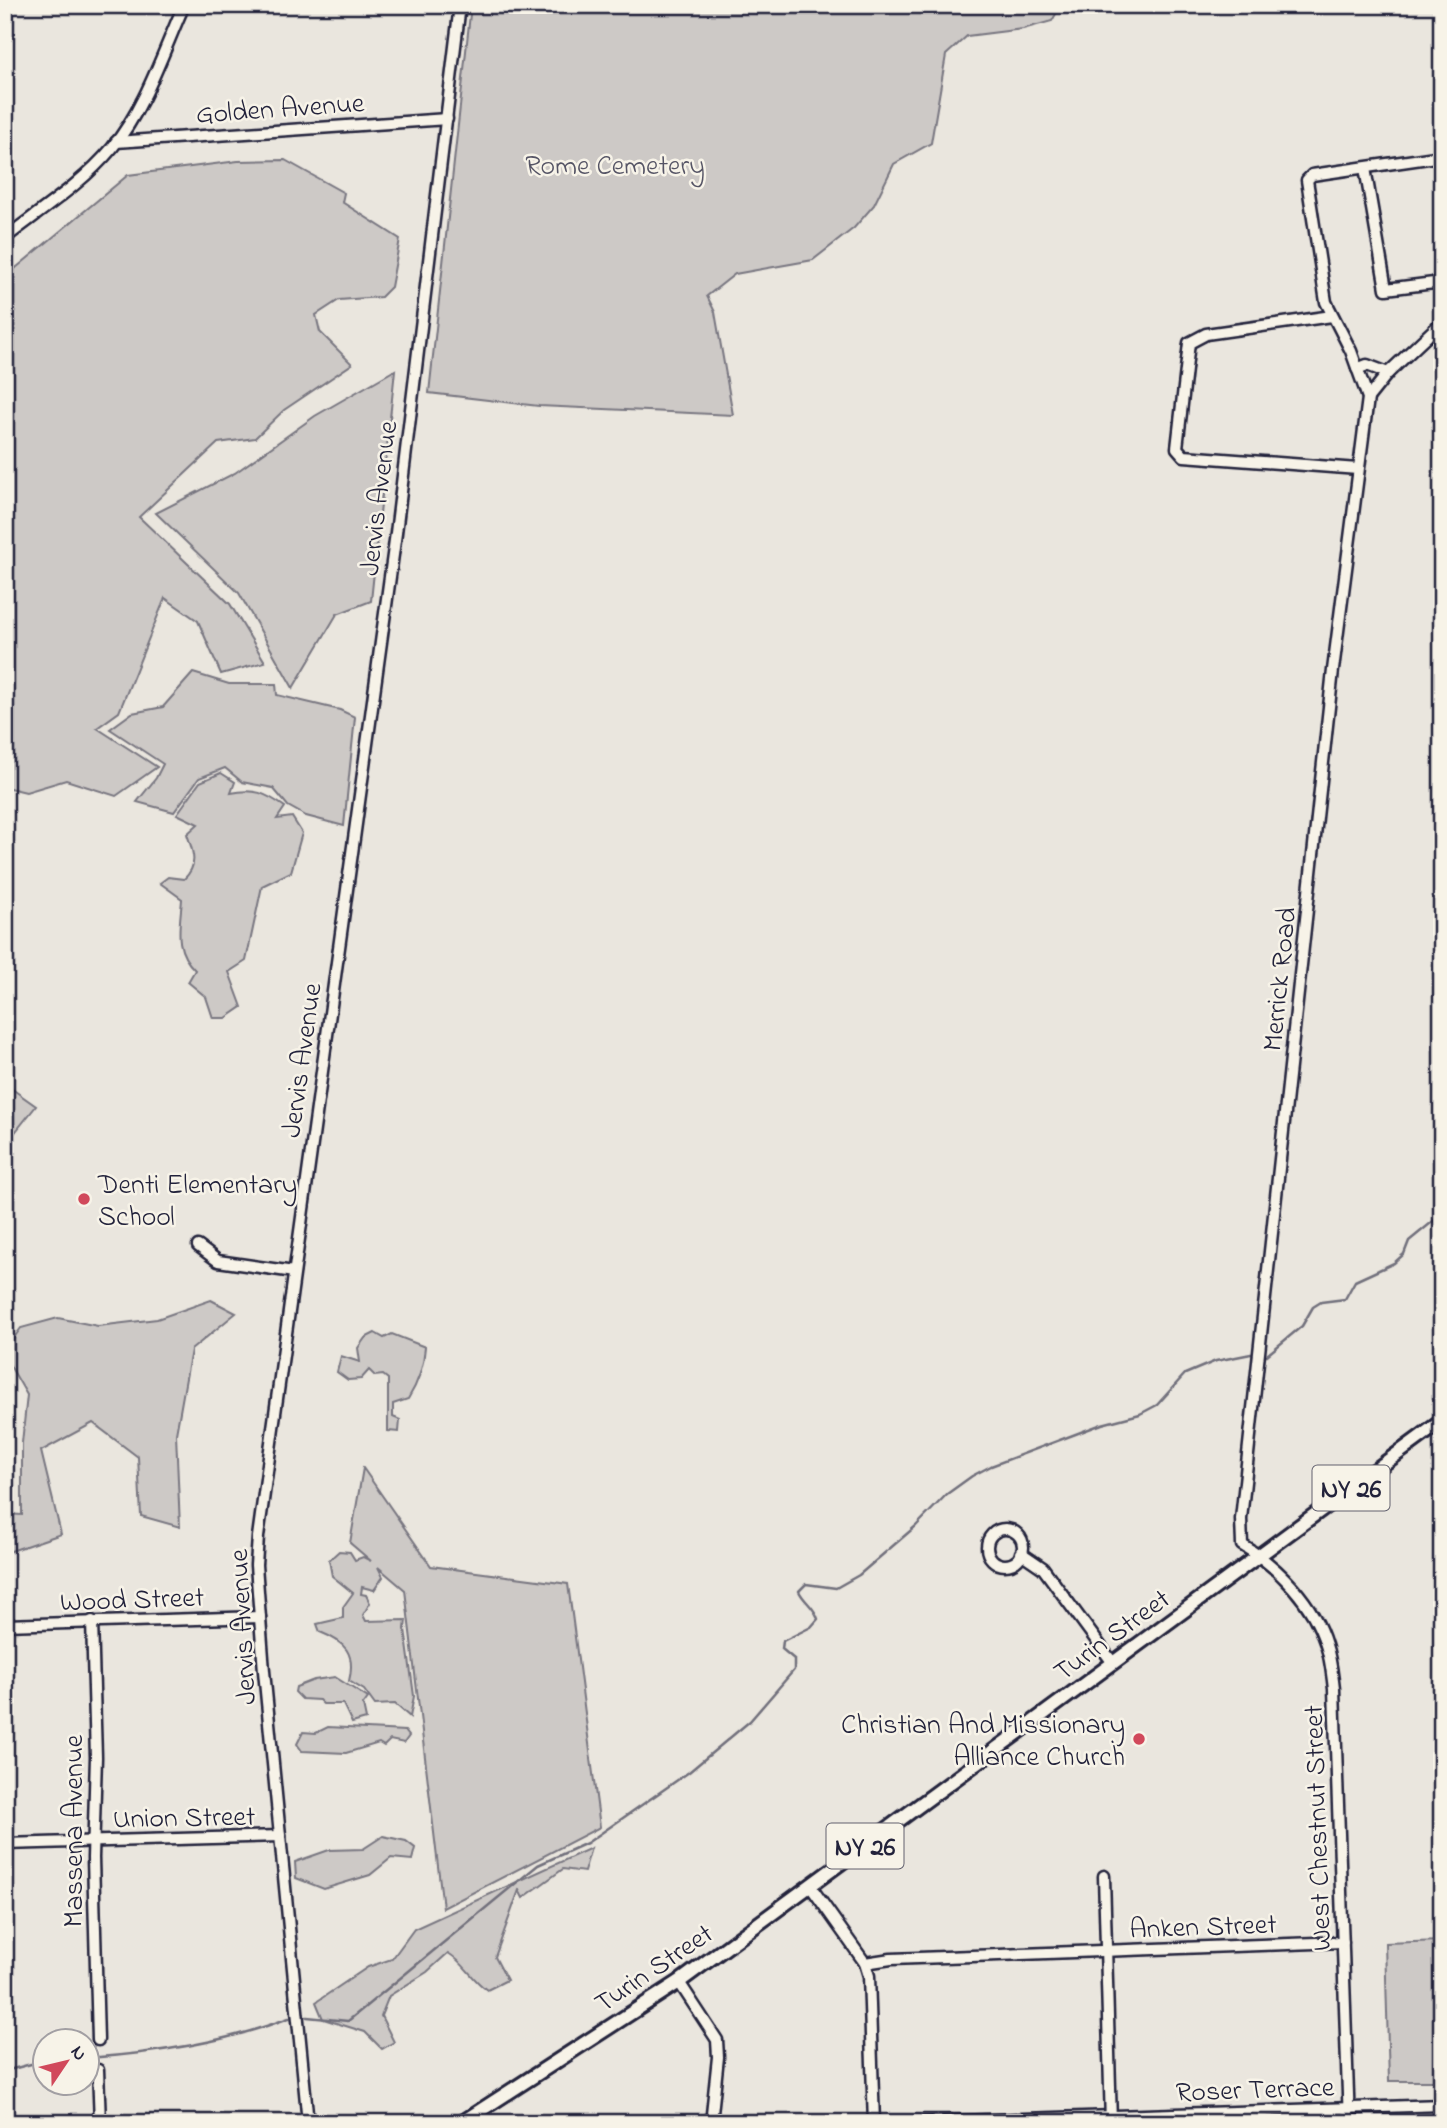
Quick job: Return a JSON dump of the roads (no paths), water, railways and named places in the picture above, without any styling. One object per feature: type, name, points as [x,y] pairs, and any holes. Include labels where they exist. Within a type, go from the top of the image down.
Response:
[{"type":"main road","name":"Turin Street","points":[[461,2123],[679,1982],[1442,1421]]},
{"type":"street","points":[[5,238],[74,184],[116,142],[151,78],[184,5]]},
{"type":"street","name":"Jervis Avenue","points":[[308,2123],[260,1616],[258,1536],[395,546],[460,5]]},
{"type":"street","name":"Golden Avenue","points":[[116,142],[447,119]]},
{"type":"street","points":[[1368,398],[1326,302],[1307,180],[1312,176],[1442,156]]},
{"type":"street","points":[[1365,167],[1386,289],[1442,282]]},
{"type":"street","points":[[1332,316],[1206,334],[1189,343],[1177,448],[1184,456],[1358,469]]},
{"type":"street","points":[[1368,398],[1388,373],[1442,322]]},
{"type":"street","points":[[1357,369],[1367,365],[1388,373]]},
{"type":"street","name":"Merrick Road","points":[[1259,1555],[1242,1545],[1241,1519],[1331,681],[1368,398]]},
{"type":"street","points":[[198,1245],[218,1261],[294,1272]]},
{"type":"street","points":[[1021,1553],[1043,1568],[1113,1663]]},
{"type":"street","name":"West Chestnut Street","points":[[1259,1555],[1275,1567],[1306,1607],[1320,1629],[1329,1657],[1334,1689],[1349,2123]]},
{"type":"street","name":"Wood Street","points":[[5,1625],[260,1616]]},
{"type":"street","name":"Massena Avenue","points":[[92,1621],[93,1858],[98,2026]]},
{"type":"street","name":"Union Street","points":[[5,1844],[280,1836]]},
{"type":"street","points":[[1104,1875],[1111,2119]]},
{"type":"street","points":[[811,1887],[865,1963],[869,1976],[874,2123]]},
{"type":"street","name":"Anken Street","points":[[865,1963],[891,1959],[1343,1942]]},
{"type":"street","points":[[679,1982],[717,2040],[718,2057],[711,2123]]},
{"type":"street","points":[[99,2096],[100,2123]]},
{"type":"street","name":"Roser Terrace","points":[[901,2123],[1111,2119],[1442,2105]]},
{"type":"waterway","points":[[1267,1355],[1302,1326],[1313,1307],[1321,1302],[1345,1299],[1355,1281],[1394,1263],[1404,1254],[1409,1241],[1442,1214]]},
{"type":"waterway","points":[[307,2017],[348,2021],[538,1865],[587,1843],[689,1772],[750,1721],[794,1670],[794,1659],[782,1649],[783,1641],[811,1627],[818,1619],[799,1591],[806,1584],[836,1588],[859,1575],[916,1526],[947,1494],[991,1466],[1102,1424],[1140,1414],[1157,1405],[1185,1374],[1216,1361],[1251,1354]]},
{"type":"waterway","points":[[102,2057],[190,2046],[289,2018]]},
{"type":"waterway","points":[[5,2071],[32,2064]]},
{"type":"place","name":"Denti Elementary School","points":[[84,1199]]},
{"type":"place","name":"Christian And Missionary Alliance Church","points":[[1139,1739]]},
{"type":"park label","name":"Rome Cemetery","points":[[615,164]]}]
